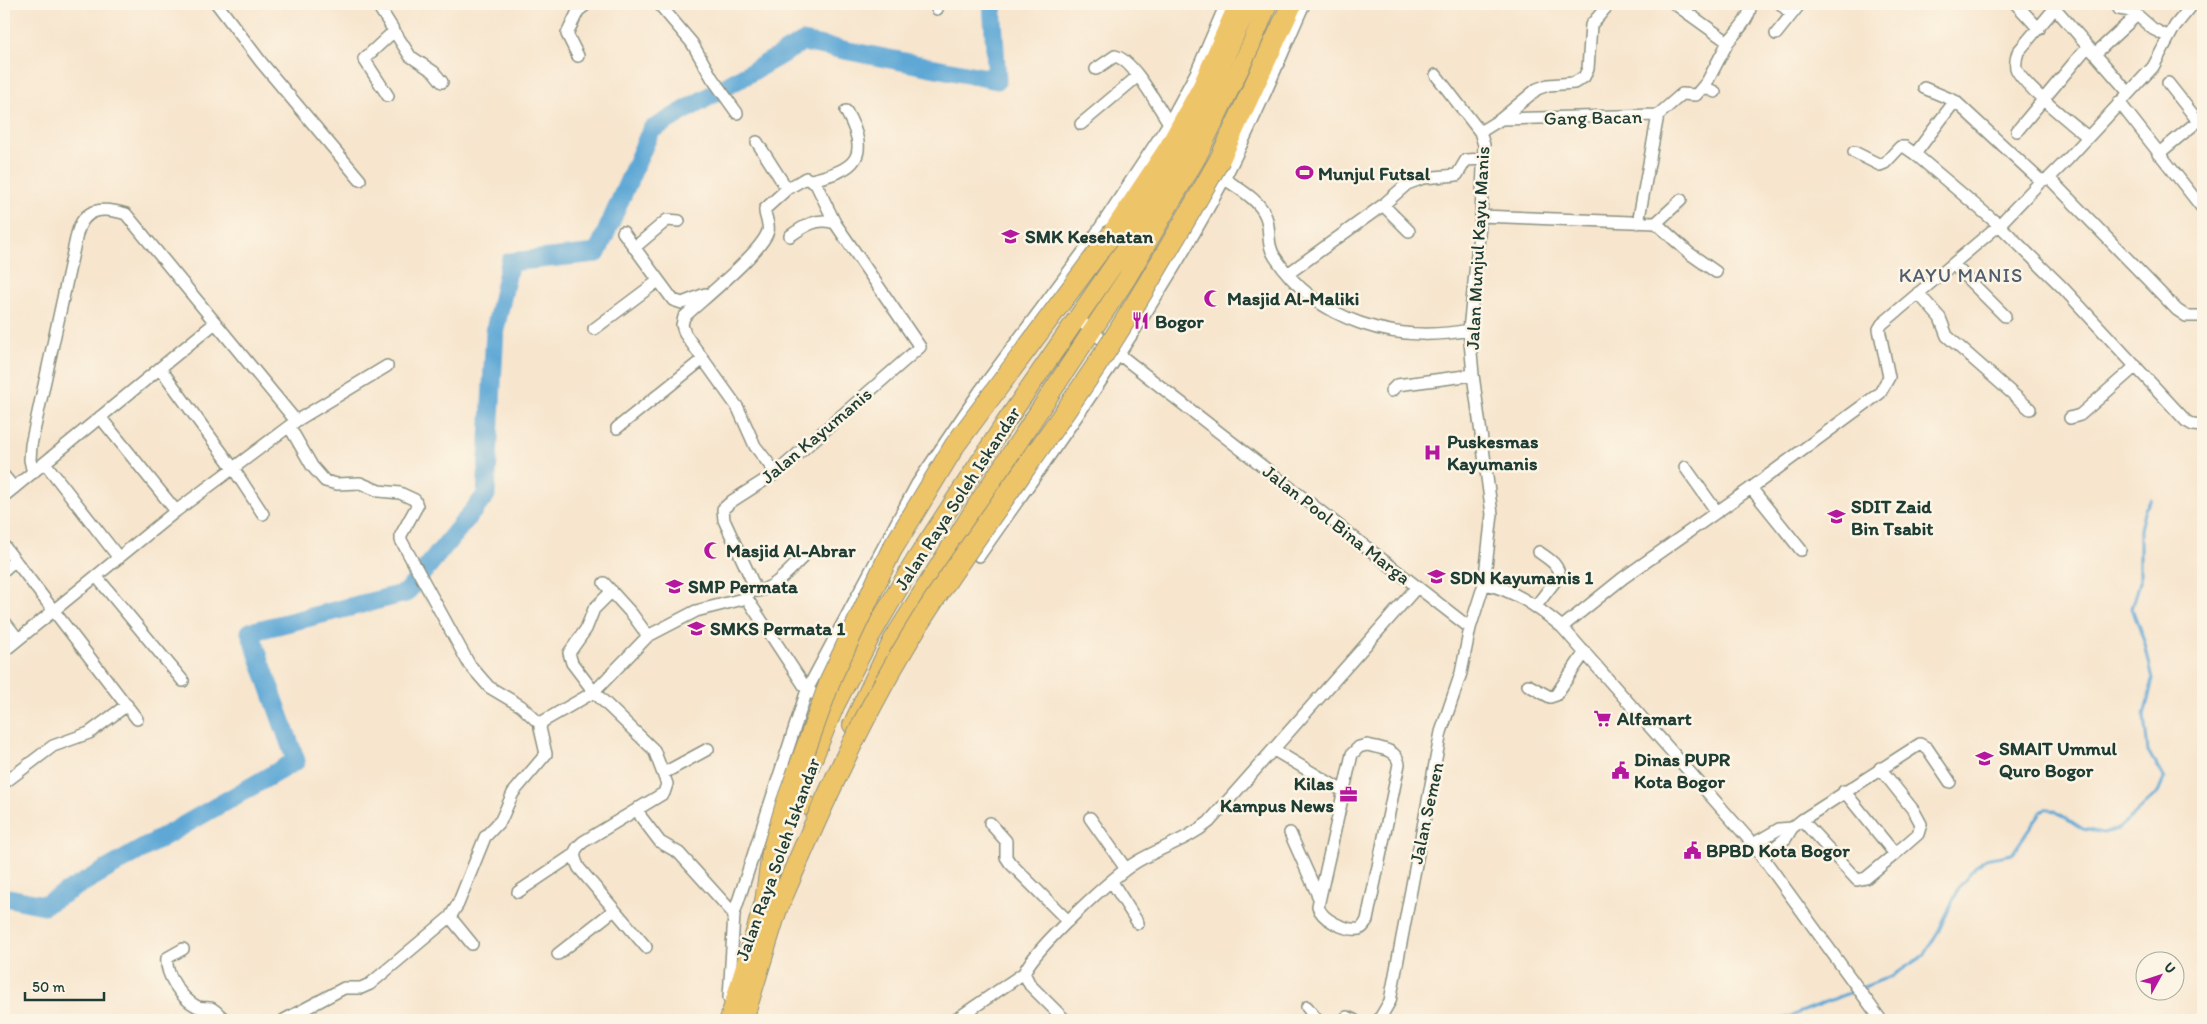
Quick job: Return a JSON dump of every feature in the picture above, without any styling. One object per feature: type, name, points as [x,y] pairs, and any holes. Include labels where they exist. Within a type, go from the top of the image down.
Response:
[{"type":"highway","points":[[740,1020],[772,904],[772,852],[786,804],[832,676],[891,551],[954,445],[1114,231],[1169,148],[1203,86],[1239,4]]},
{"type":"highway","name":"Jalan Raya Soleh Iskandar","points":[[722,1020],[756,914],[796,800],[835,706],[872,634],[913,564],[1112,266],[1182,152],[1217,79],[1249,4]]},
{"type":"highway","name":"Jalan Raya Soleh Iskandar","points":[[744,1020],[791,867],[814,809],[893,639],[1127,278],[1197,157],[1235,80],[1268,4]]},
{"type":"highway","points":[[730,1020],[772,904],[867,714],[921,620],[1103,355],[1170,247],[1220,159],[1292,4]]},
{"type":"highway","points":[[796,800],[814,809]]},
{"type":"street","points":[[217,4],[261,62],[360,180]]},
{"type":"street","points":[[377,4],[410,56],[434,72],[442,82]]},
{"type":"street","points":[[578,56],[567,34],[578,11],[587,4]]},
{"type":"street","points":[[659,4],[692,42],[712,78],[737,113]]},
{"type":"street","points":[[729,998],[734,914],[806,690],[917,484],[980,391],[1090,243],[1169,123],[1197,71],[1226,4]]},
{"type":"street","points":[[958,536],[979,556],[1120,355],[1164,285],[1225,179],[1304,4]]},
{"type":"street","points":[[1480,132],[1501,119],[1537,88],[1574,83],[1584,77],[1588,69],[1591,25],[1609,4]]},
{"type":"street","points":[[1675,4],[1728,42]]},
{"type":"street","points":[[1715,92],[1704,87],[1728,42],[1750,10],[1750,4]]},
{"type":"street","points":[[1781,4],[1791,14]]},
{"type":"street","points":[[1776,34],[1800,4]]},
{"type":"street","points":[[2016,4],[2039,29]]},
{"type":"street","points":[[1562,627],[1624,578],[1880,393],[1889,377],[1879,329],[1998,225],[2088,137],[2128,92],[2154,67],[2181,17],[2193,4]]},
{"type":"street","points":[[2088,137],[2044,100],[2017,70],[2015,60],[2018,52],[2039,29],[2055,6],[2128,92]]},
{"type":"street","points":[[2119,9],[2132,11],[2153,29],[2169,37]]},
{"type":"street","points":[[2017,131],[2092,50],[2137,15]]},
{"type":"street","points":[[388,96],[364,59],[393,32]]},
{"type":"street","points":[[1096,69],[1116,56],[1122,57],[1138,76],[1169,123]]},
{"type":"street","name":"Jalan Munjul Kayu Manis","points":[[1436,75],[1480,132],[1484,145],[1481,216],[1469,330],[1473,375],[1492,514],[1484,584]]},
{"type":"street","points":[[1082,124],[1138,76]]},
{"type":"street","points":[[2158,154],[2201,119],[2168,83]]},
{"type":"street","name":"Gang Bacan","points":[[1501,119],[1658,115],[1682,94],[1696,95],[1704,87]]},
{"type":"street","points":[[1924,88],[1955,101],[2045,180],[2176,310],[2186,316],[2203,316]]},
{"type":"street","points":[[1915,154],[1955,101]]},
{"type":"street","points":[[2119,102],[2158,154],[2201,200]]},
{"type":"street","points":[[811,180],[844,171],[854,161],[859,144],[858,137],[846,111]]},
{"type":"street","points":[[1638,223],[1658,115]]},
{"type":"street","points":[[758,142],[787,189]]},
{"type":"street","points":[[1854,152],[1880,165],[1886,163],[1900,147],[1905,147],[1915,154],[1998,225],[2136,366],[2186,421],[2193,425],[2203,426]]},
{"type":"street","points":[[1288,273],[1383,205],[1408,184],[1422,178],[1456,175],[1466,160],[1484,159]]},
{"type":"street","points":[[776,473],[756,446],[738,408],[685,334],[682,321],[709,293],[750,256],[766,236],[768,225],[765,208],[787,189],[806,178],[811,180],[816,184],[835,224]]},
{"type":"street","points":[[1225,179],[1259,205],[1266,218],[1268,246],[1288,273],[1319,300],[1335,311],[1364,326],[1418,335],[1435,336],[1469,330]]},
{"type":"street","points":[[1481,216],[1656,223],[1681,200]]},
{"type":"street","points":[[1383,205],[1409,231]]},
{"type":"street","points":[[33,473],[30,460],[31,445],[80,223],[85,216],[111,209],[126,214],[293,423],[315,470],[325,481],[337,484],[360,483],[379,490],[405,494],[415,500],[417,506],[401,538],[460,652],[480,679],[489,687],[521,706],[540,724],[546,754],[513,793],[501,820],[485,837],[458,904],[450,917],[370,984],[361,988],[344,988],[284,1020]]},
{"type":"street","points":[[634,248],[667,220],[679,221]]},
{"type":"street","points":[[790,236],[801,228],[818,221],[835,224]]},
{"type":"street","points":[[1656,223],[1688,253],[1716,272]]},
{"type":"street","name":"Jalan Kayumanis","points":[[749,594],[753,583],[724,520],[723,509],[732,500],[776,473],[920,347],[835,224]]},
{"type":"street","points":[[623,232],[658,281],[678,302],[709,293]]},
{"type":"street","points":[[1953,264],[2004,316]]},
{"type":"street","points":[[594,329],[658,281]]},
{"type":"street","points":[[1918,293],[1940,318],[1947,336],[2030,409]]},
{"type":"street","name":"Jalan Pool Bina Marga","points":[[1076,318],[1120,355],[1470,628]]},
{"type":"street","points":[[4,496],[215,324]]},
{"type":"street","points":[[617,428],[703,359]]},
{"type":"street","points":[[4,651],[176,511],[293,423],[387,366]]},
{"type":"street","points":[[2070,418],[2080,415],[2136,366]]},
{"type":"street","points":[[160,368],[233,468],[263,514]]},
{"type":"street","points":[[1391,391],[1397,385],[1473,375]]},
{"type":"street","points":[[100,417],[176,511]]},
{"type":"street","points":[[45,463],[119,558]]},
{"type":"street","points":[[1685,467],[1717,512]]},
{"type":"street","points":[[4,476],[14,488]]},
{"type":"street","points":[[1751,488],[1802,550]]},
{"type":"street","points":[[4,546],[138,719]]},
{"type":"street","points":[[1536,606],[1559,576],[1555,564],[1539,552]]},
{"type":"street","points":[[540,724],[547,718],[594,692],[648,636],[696,612],[769,587],[803,558]]},
{"type":"street","points":[[4,570],[15,560]]},
{"type":"street","points":[[96,576],[183,682]]},
{"type":"street","points":[[1470,628],[1484,584],[1495,586],[1536,606],[1562,627],[1753,844],[1849,973],[1881,1020]]},
{"type":"street","points":[[518,892],[573,855],[574,850],[583,842],[664,792],[667,784],[654,750],[594,692],[572,663],[569,653],[586,629],[594,609],[608,587],[632,614],[648,636]]},
{"type":"street","points":[[955,1020],[1024,973],[1030,962],[1068,921],[1126,869],[1145,857],[1190,836],[1204,826],[1274,750],[1417,587]]},
{"type":"street","points":[[749,594],[806,690],[835,706]]},
{"type":"street","points":[[4,621],[18,639]]},
{"type":"street","name":"Jalan Semen","points":[[1379,1020],[1390,1001],[1441,732],[1461,673],[1470,628]]},
{"type":"street","points":[[1528,685],[1552,696],[1585,652]]},
{"type":"street","points":[[4,783],[53,746],[89,733],[127,705]]},
{"type":"street","points":[[1763,857],[1786,838],[1792,828],[1802,820],[1880,768],[1922,744],[1950,782]]},
{"type":"street","points":[[1367,745],[1392,752],[1396,755],[1399,764],[1365,924],[1357,930],[1329,921],[1319,912],[1319,898],[1343,791],[1352,754],[1359,747],[1367,745]]},
{"type":"street","points":[[664,774],[708,748]]},
{"type":"street","points":[[1274,750],[1343,791]]},
{"type":"street","points":[[1802,820],[1856,880],[1866,878],[1918,834],[1921,824],[1914,811],[1880,768]]},
{"type":"street","points":[[1844,791],[1895,854]]},
{"type":"street","points":[[638,808],[641,817],[660,842],[679,853],[734,914]]},
{"type":"street","points":[[1090,818],[1126,869]]},
{"type":"street","points":[[990,823],[1006,841],[1006,857],[1010,863],[1068,921]]},
{"type":"street","points":[[1753,844],[1779,829],[1792,828]]},
{"type":"street","points":[[1290,833],[1319,898]]},
{"type":"street","points":[[573,855],[579,868],[613,911],[646,947]]},
{"type":"street","points":[[1112,882],[1138,923]]},
{"type":"street","points":[[558,954],[613,911]]},
{"type":"street","points":[[450,917],[472,944]]},
{"type":"street","points":[[183,949],[167,958],[167,965],[173,981],[192,1004],[199,1008],[212,1009],[226,1020]]},
{"type":"street","points":[[1024,973],[1030,985],[1065,1020]]},
{"type":"street","points":[[1307,1007],[1317,1020]]},
{"type":"street","points":[[304,1010],[311,1020]]},
{"type":"street","points":[[1342,1020],[1347,1017],[1354,1020]]},
{"type":"waterway","points":[[4,897],[44,905],[296,761],[250,632],[406,593],[486,495],[495,330],[510,262],[597,253],[651,130],[803,42],[997,80],[992,4]]},
{"type":"waterway","points":[[1781,1020],[1894,975],[1924,955],[1939,930],[1960,886],[1972,871],[1985,859],[2012,854],[2041,812],[2046,809],[2055,811],[2083,829],[2103,833],[2118,829],[2158,792],[2164,779],[2148,751],[2144,716],[2153,679],[2145,644],[2132,608],[2140,582],[2140,529],[2145,509],[2151,500]]},
{"type":"place","name":"Munjul Futsal","points":[[1304,173]]},
{"type":"place","name":"SMK Kesehatan","points":[[1011,236]]},
{"type":"place","name":"Masjid Al-Maliki","points":[[1213,298]]},
{"type":"place","name":"Bogor","points":[[1141,321]]},
{"type":"place","name":"Puskesmas Kayumanis","points":[[1433,452]]},
{"type":"place","name":"SDIT Zaid Bin Tsabit","points":[[1837,517]]},
{"type":"place","name":"Masjid Al-Abrar","points":[[712,550]]},
{"type":"place","name":"SDN Kayumanis 1","points":[[1436,577]]},
{"type":"place","name":"SMP Permata","points":[[674,586]]},
{"type":"place","name":"SMKS Permata 1","points":[[696,628]]},
{"type":"place","name":"Alfamart","points":[[1603,718]]},
{"type":"place","name":"SMAIT Ummul Quro Bogor","points":[[1985,759]]},
{"type":"place","name":"Dinas PUPR Kota Bogor","points":[[1620,770]]},
{"type":"place","name":"Kilas Kampus News","points":[[1348,794]]},
{"type":"place","name":"BPBD Kota Bogor","points":[[1692,850]]},
{"type":"district","name":"KAYU MANIS","points":[[1961,275]]}]
